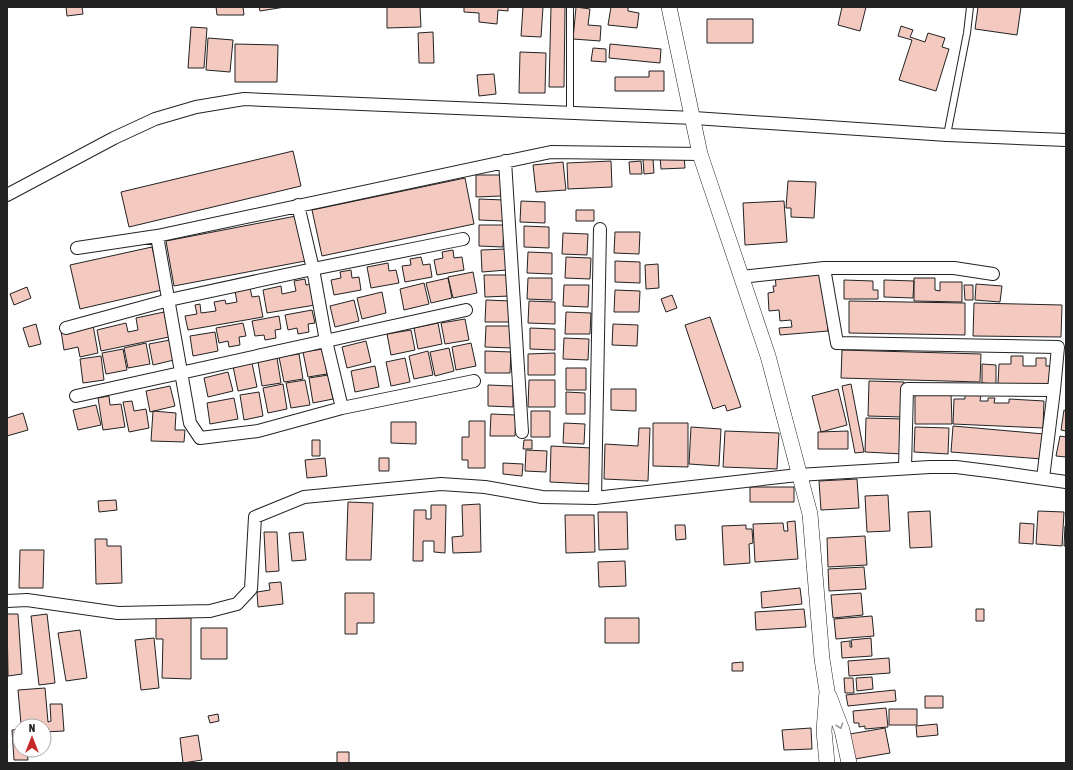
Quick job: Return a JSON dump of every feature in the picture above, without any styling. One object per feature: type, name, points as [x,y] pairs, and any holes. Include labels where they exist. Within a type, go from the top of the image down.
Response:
[{"type":"street","points":[[669,7],[694,118],[700,154],[768,356],[798,475],[810,514],[822,659],[827,691],[842,730],[849,763]]},
{"type":"street","points":[[7,195],[114,138],[155,119],[196,107],[244,99],[694,118],[947,135],[1066,140]]},
{"type":"street","points":[[77,248],[157,236],[551,152],[700,154]]},
{"type":"street","points":[[505,161],[522,432]]},
{"type":"street","points":[[298,205],[313,269],[326,341],[342,408]]},
{"type":"street","points":[[595,498],[600,228]]},
{"type":"street","points":[[157,236],[190,422],[200,438],[258,431],[342,408],[474,381]]},
{"type":"street","points":[[66,328],[169,300],[463,239]]},
{"type":"street","points":[[741,277],[824,268],[954,268],[993,274]]},
{"type":"street","points":[[824,268],[838,343],[1058,347],[1054,390],[1042,478]]},
{"type":"street","points":[[76,396],[466,310]]},
{"type":"street","points":[[905,468],[907,390],[1054,390]]},
{"type":"street","points":[[7,601],[27,600],[118,613],[210,611],[237,604],[251,589],[255,517],[304,497],[441,484],[486,487],[542,497],[595,498],[798,475],[905,468],[956,468],[1066,482]]},
{"type":"street","points":[[827,691],[824,731],[827,763]]},
{"type":"lane","points":[[570,7],[570,112]]},
{"type":"lane","points":[[947,135],[967,33],[970,7]]},
{"type":"building","points":[[66,7],[82,7],[83,14],[67,16]]},
{"type":"building","points":[[216,7],[243,7],[244,15],[217,15]]},
{"type":"building","points":[[259,7],[285,7],[260,11]]},
{"type":"building","points":[[387,7],[420,7],[421,27],[387,28]]},
{"type":"building","points":[[464,7],[508,7],[508,11],[498,10],[497,24],[479,22],[479,13],[464,12]]},
{"type":"building","points":[[523,7],[543,7],[541,37],[521,36]]},
{"type":"building","points":[[551,7],[565,7],[564,87],[549,87]]},
{"type":"building","points":[[576,7],[590,9],[588,25],[601,26],[600,41],[573,39]]},
{"type":"building","points":[[611,7],[628,7],[628,11],[639,13],[637,28],[608,25]]},
{"type":"building","points":[[842,7],[866,7],[860,31],[838,25]]},
{"type":"building","points":[[978,7],[1021,7],[1017,35],[975,29]]},
{"type":"building","points":[[707,19],[753,19],[753,43],[707,43]]},
{"type":"building","points":[[901,26],[913,30],[910,37],[925,42],[928,33],[945,38],[942,47],[949,49],[936,91],[899,80],[912,40],[898,36]]},
{"type":"building","points":[[191,27],[207,28],[204,68],[188,68]]},
{"type":"building","points":[[433,32],[434,63],[419,63],[418,33]]},
{"type":"building","points":[[208,38],[233,40],[230,72],[206,70]]},
{"type":"building","points":[[235,44],[278,45],[277,82],[235,82]]},
{"type":"building","points":[[610,44],[661,49],[660,63],[609,58]]},
{"type":"building","points":[[593,48],[606,49],[606,62],[591,61]]},
{"type":"building","points":[[520,52],[546,53],[545,93],[519,93]]},
{"type":"building","points":[[649,71],[664,71],[664,91],[615,91],[615,77],[649,77]]},
{"type":"building","points":[[494,74],[496,94],[479,96],[477,75]]},
{"type":"building","points":[[293,151],[301,186],[129,227],[121,192]]},
{"type":"building","points":[[684,154],[685,168],[661,169],[660,156]]},
{"type":"building","points":[[643,159],[653,159],[654,173],[644,174]]},
{"type":"building","points":[[611,161],[612,187],[568,189],[567,163]]},
{"type":"building","points":[[641,161],[642,174],[630,174],[629,162]]},
{"type":"building","points":[[563,162],[566,190],[536,192],[533,165]]},
{"type":"building","points":[[476,175],[501,175],[501,196],[476,197]]},
{"type":"building","points":[[465,178],[474,224],[322,256],[312,210]]},
{"type":"building","points":[[788,181],[816,182],[814,218],[791,217],[791,208],[786,208]]},
{"type":"building","points":[[479,199],[504,200],[503,221],[479,220]]},
{"type":"building","points":[[521,201],[545,202],[545,223],[520,222]]},
{"type":"building","points":[[784,201],[787,242],[745,245],[743,203]]},
{"type":"building","points":[[576,210],[594,210],[594,221],[576,221]]},
{"type":"building","points":[[296,216],[305,261],[174,286],[166,241]]},
{"type":"building","points":[[479,225],[504,225],[503,247],[479,246]]},
{"type":"building","points":[[524,226],[549,227],[549,248],[524,247]]},
{"type":"building","points":[[615,232],[640,232],[639,254],[614,253]]},
{"type":"building","points":[[563,233],[588,234],[587,255],[562,254]]},
{"type":"building","points":[[152,247],[162,290],[80,309],[70,265]]},
{"type":"building","points":[[506,249],[507,270],[482,272],[481,250]]},
{"type":"building","points":[[453,250],[454,258],[462,257],[464,270],[437,275],[434,260],[443,258],[442,252]]},
{"type":"building","points":[[528,252],[552,253],[552,274],[527,273]]},
{"type":"building","points":[[421,257],[423,265],[430,264],[432,277],[405,282],[402,266],[411,265],[410,259]]},
{"type":"building","points":[[566,257],[591,258],[590,279],[565,278]]},
{"type":"building","points":[[615,261],[640,262],[640,283],[615,282]]},
{"type":"building","points":[[388,263],[389,271],[396,270],[399,283],[371,288],[367,267]]},
{"type":"building","points":[[658,264],[659,288],[646,289],[645,265]]},
{"type":"building","points":[[351,270],[352,278],[359,277],[361,290],[334,295],[331,280],[341,278],[340,272]]},
{"type":"building","points":[[822,270],[828,331],[780,335],[779,328],[792,327],[791,320],[780,321],[779,310],[769,311],[768,293],[774,292],[773,286],[776,286],[775,275]]},
{"type":"building","points":[[473,272],[477,293],[453,298],[448,277]]},
{"type":"building","points":[[484,275],[509,275],[510,296],[485,297]]},
{"type":"building","points":[[448,278],[452,298],[431,303],[426,283]]},
{"type":"building","points":[[528,278],[552,278],[552,300],[527,299]]},
{"type":"building","points":[[914,278],[935,278],[935,290],[940,291],[940,282],[962,282],[962,302],[914,301]]},
{"type":"building","points":[[305,279],[306,285],[311,284],[315,305],[267,313],[263,290],[281,286],[282,294],[296,291],[294,281]]},
{"type":"building","points":[[844,280],[873,281],[873,290],[878,290],[878,299],[844,299]]},
{"type":"building","points":[[884,280],[914,281],[913,298],[884,297]]},
{"type":"building","points":[[424,283],[429,304],[404,310],[400,289]]},
{"type":"building","points":[[976,284],[1002,286],[1000,302],[975,300]]},
{"type":"building","points":[[564,285],[589,285],[588,307],[563,306]]},
{"type":"building","points":[[964,285],[973,285],[973,300],[965,300]]},
{"type":"building","points":[[27,287],[31,298],[14,305],[10,294]]},
{"type":"building","points":[[250,288],[252,297],[259,296],[263,317],[188,330],[185,316],[197,314],[195,305],[200,304],[201,313],[216,311],[214,302],[225,300],[226,304],[237,302],[235,291]]},
{"type":"building","points":[[615,290],[640,291],[639,312],[614,312]]},
{"type":"building","points":[[382,292],[386,313],[362,319],[357,298]]},
{"type":"building","points":[[672,295],[677,308],[666,312],[661,299]]},
{"type":"building","points":[[354,300],[359,321],[335,327],[330,306]]},
{"type":"building","points":[[486,300],[511,301],[510,322],[485,322]]},
{"type":"building","points":[[529,301],[555,302],[555,324],[528,323]]},
{"type":"building","points":[[849,301],[965,303],[965,335],[849,333]]},
{"type":"building","points":[[974,303],[1062,305],[1061,337],[973,336]]},
{"type":"building","points":[[312,310],[315,323],[308,324],[309,332],[298,334],[297,328],[288,330],[285,315]]},
{"type":"building","points":[[164,312],[169,337],[101,351],[97,330],[126,323],[128,332],[138,330],[136,318]]},
{"type":"building","points":[[566,312],[591,313],[590,334],[565,334]]},
{"type":"building","points":[[279,316],[281,329],[275,330],[276,338],[265,340],[264,335],[255,336],[252,321]]},
{"type":"building","points":[[710,317],[741,407],[727,411],[725,405],[713,409],[685,325]]},
{"type":"building","points":[[465,319],[469,340],[445,344],[441,323]]},
{"type":"building","points":[[243,323],[246,336],[239,337],[240,345],[229,347],[228,341],[219,343],[216,328]]},
{"type":"building","points":[[438,323],[442,344],[418,349],[414,328]]},
{"type":"building","points":[[36,324],[41,344],[29,347],[23,328]]},
{"type":"building","points":[[613,324],[638,325],[637,346],[612,345]]},
{"type":"building","points":[[93,325],[98,353],[80,357],[78,347],[64,350],[61,331]]},
{"type":"building","points":[[486,326],[511,326],[511,348],[485,347]]},
{"type":"building","points":[[530,328],[555,329],[555,350],[530,349]]},
{"type":"building","points":[[411,330],[415,350],[391,355],[387,334]]},
{"type":"building","points":[[215,332],[218,351],[193,356],[190,336]]},
{"type":"building","points":[[564,338],[589,339],[588,360],[563,359]]},
{"type":"building","points":[[170,340],[174,360],[153,365],[149,344]]},
{"type":"building","points":[[366,341],[371,362],[347,368],[342,347]]},
{"type":"building","points":[[146,343],[150,364],[128,368],[124,348]]},
{"type":"building","points":[[471,343],[476,366],[456,370],[452,347]]},
{"type":"building","points":[[449,348],[454,371],[435,376],[430,352]]},
{"type":"building","points":[[123,349],[127,370],[106,374],[102,353]]},
{"type":"building","points":[[323,349],[327,374],[308,377],[303,352]]},
{"type":"building","points":[[842,350],[981,354],[980,382],[841,378]]},
{"type":"building","points":[[428,351],[433,375],[414,379],[409,356]]},
{"type":"building","points":[[485,351],[511,352],[510,373],[485,373]]},
{"type":"building","points":[[555,353],[555,375],[528,375],[528,354]]},
{"type":"building","points":[[299,354],[303,379],[284,382],[279,357]]},
{"type":"building","points":[[101,356],[104,380],[83,383],[80,359]]},
{"type":"building","points":[[1011,356],[1023,356],[1023,366],[1036,366],[1036,358],[1046,358],[1046,366],[1050,366],[1050,384],[998,384],[999,364],[1011,364]]},
{"type":"building","points":[[277,358],[281,383],[262,386],[258,362]]},
{"type":"building","points":[[405,358],[410,382],[391,386],[386,362]]},
{"type":"building","points":[[252,363],[257,387],[238,391],[233,366]]},
{"type":"building","points":[[982,364],[996,365],[996,384],[982,383]]},
{"type":"building","points":[[375,366],[379,387],[355,392],[351,371]]},
{"type":"building","points":[[566,368],[586,368],[586,390],[566,390]]},
{"type":"building","points":[[228,372],[233,391],[208,397],[204,378]]},
{"type":"building","points":[[328,375],[333,399],[313,403],[309,378]]},
{"type":"building","points":[[305,380],[310,405],[291,408],[286,383]]},
{"type":"building","points":[[529,380],[555,380],[555,407],[528,407]]},
{"type":"building","points":[[869,381],[904,382],[903,417],[868,416]]},
{"type":"building","points":[[283,384],[287,409],[268,413],[263,388]]},
{"type":"building","points":[[851,384],[864,452],[855,453],[842,386]]},
{"type":"building","points":[[488,385],[513,386],[513,407],[488,406]]},
{"type":"building","points":[[170,386],[175,406],[150,412],[146,391]]},
{"type":"building","points":[[611,389],[636,389],[636,411],[611,410]]},
{"type":"building","points":[[838,389],[847,425],[821,432],[812,396]]},
{"type":"building","points":[[259,392],[263,416],[244,420],[240,395]]},
{"type":"building","points":[[566,392],[585,393],[585,414],[566,414]]},
{"type":"building","points":[[915,392],[951,392],[952,424],[915,424]]},
{"type":"building","points":[[965,394],[981,395],[980,401],[988,401],[988,398],[995,398],[994,403],[1009,403],[1009,399],[1044,401],[1043,428],[953,424],[954,399],[965,399]]},
{"type":"building","points":[[109,396],[110,405],[121,404],[125,427],[103,430],[98,398]]},
{"type":"building","points":[[234,398],[238,419],[210,424],[207,403]]},
{"type":"building","points":[[132,401],[134,411],[146,409],[149,428],[129,432],[123,402]]},
{"type":"building","points":[[96,405],[101,425],[78,430],[73,410]]},
{"type":"building","points":[[1064,410],[1066,411],[1066,431],[1061,430]]},
{"type":"building","points":[[153,411],[176,413],[175,430],[185,430],[184,442],[151,441]]},
{"type":"building","points":[[531,411],[550,411],[550,437],[531,437]]},
{"type":"building","points":[[23,413],[28,430],[7,436],[7,418]]},
{"type":"building","points":[[491,414],[516,415],[515,436],[490,436]]},
{"type":"building","points":[[866,418],[904,419],[903,454],[865,452]]},
{"type":"building","points":[[469,421],[485,421],[485,468],[468,468],[468,460],[462,460],[462,437],[469,437]]},
{"type":"building","points":[[391,422],[416,422],[416,444],[391,443]]},
{"type":"building","points":[[564,423],[585,424],[584,444],[563,443]]},
{"type":"building","points":[[653,423],[688,423],[688,467],[653,466]]},
{"type":"building","points":[[953,426],[1044,434],[1042,459],[951,452]]},
{"type":"building","points":[[691,427],[721,429],[719,466],[689,464]]},
{"type":"building","points":[[915,427],[949,428],[948,454],[914,452]]},
{"type":"building","points":[[639,428],[650,428],[648,481],[604,479],[605,444],[638,446]]},
{"type":"building","points":[[725,431],[779,433],[777,469],[723,467]]},
{"type":"building","points":[[848,431],[848,449],[818,449],[818,432]]},
{"type":"building","points":[[1060,436],[1066,437],[1066,457],[1056,456]]},
{"type":"building","points":[[312,440],[320,440],[320,456],[312,456]]},
{"type":"building","points":[[524,440],[532,440],[532,449],[523,449]]},
{"type":"building","points":[[551,446],[592,448],[590,484],[550,482]]},
{"type":"building","points":[[526,450],[547,451],[546,472],[525,471]]},
{"type":"building","points":[[325,458],[327,476],[307,478],[305,460]]},
{"type":"building","points":[[379,458],[389,458],[389,471],[379,471]]},
{"type":"building","points":[[503,463],[523,464],[522,476],[503,474]]},
{"type":"building","points":[[857,479],[859,508],[821,510],[819,481]]},
{"type":"building","points":[[750,487],[794,487],[794,502],[750,502]]},
{"type":"building","points":[[888,495],[890,531],[867,532],[865,496]]},
{"type":"building","points":[[116,500],[117,510],[99,512],[98,501]]},
{"type":"building","points":[[348,502],[373,503],[371,560],[346,560]]},
{"type":"building","points":[[480,504],[481,552],[453,553],[452,537],[463,536],[462,505]]},
{"type":"building","points":[[431,505],[446,505],[445,553],[434,552],[434,541],[423,541],[423,561],[413,561],[414,510],[426,510],[426,519],[431,519]]},
{"type":"building","points":[[930,511],[932,547],[910,548],[908,512]]},
{"type":"building","points":[[1038,511],[1064,512],[1062,546],[1036,544]]},
{"type":"building","points":[[598,512],[627,512],[628,549],[599,550]]},
{"type":"building","points":[[565,515],[594,515],[595,552],[566,553]]},
{"type":"building","points":[[795,521],[798,559],[755,562],[753,524],[783,523],[784,531],[788,531],[787,522]]},
{"type":"building","points":[[1020,523],[1034,524],[1033,544],[1019,543]]},
{"type":"building","points":[[675,525],[685,525],[686,539],[676,540]]},
{"type":"building","points":[[746,525],[746,529],[752,529],[753,543],[749,544],[750,563],[724,565],[722,526]]},
{"type":"building","points":[[1065,526],[1066,546],[1064,546]]},
{"type":"building","points":[[264,532],[277,532],[279,571],[266,572]]},
{"type":"building","points":[[303,532],[306,560],[292,561],[289,533]]},
{"type":"building","points":[[865,536],[867,565],[828,567],[827,538]]},
{"type":"building","points":[[95,539],[107,539],[107,546],[121,546],[122,583],[96,584]]},
{"type":"building","points":[[20,550],[44,550],[43,588],[19,588]]},
{"type":"building","points":[[625,561],[626,586],[599,587],[598,562]]},
{"type":"building","points":[[864,567],[866,589],[829,591],[828,569]]},
{"type":"building","points":[[281,582],[283,604],[258,607],[257,592],[270,590],[269,583]]},
{"type":"building","points":[[800,588],[802,604],[762,608],[761,592]]},
{"type":"building","points":[[345,593],[374,593],[374,623],[357,623],[357,634],[345,634]]},
{"type":"building","points":[[861,593],[863,615],[833,618],[831,595]]},
{"type":"building","points":[[804,609],[806,627],[756,630],[755,612]]},
{"type":"building","points":[[976,609],[984,609],[984,621],[976,621]]},
{"type":"building","points":[[7,614],[18,614],[22,674],[8,676]]},
{"type":"building","points":[[47,614],[55,683],[39,685],[31,616]]},
{"type":"building","points":[[872,616],[874,636],[836,639],[834,619]]},
{"type":"building","points":[[156,618],[191,618],[191,679],[162,678],[163,639],[156,639]]},
{"type":"building","points":[[605,618],[639,618],[639,643],[605,643]]},
{"type":"building","points":[[201,628],[227,628],[227,659],[201,659]]},
{"type":"building","points":[[80,630],[87,678],[66,681],[58,633]]},
{"type":"building","points":[[154,638],[159,688],[141,690],[135,640]]},
{"type":"building","points":[[871,638],[872,656],[842,658],[841,642],[850,641],[850,647],[852,647],[851,640]]},
{"type":"building","points":[[889,658],[890,673],[849,676],[848,661]]},
{"type":"building","points":[[743,662],[743,671],[732,671],[732,663]]},
{"type":"building","points":[[872,677],[873,689],[857,691],[856,678]]},
{"type":"building","points":[[844,678],[853,678],[854,693],[845,693]]},
{"type":"building","points":[[45,688],[48,718],[20,718],[18,690]]},
{"type":"building","points":[[895,690],[896,701],[848,706],[846,695]]},
{"type":"building","points":[[925,696],[943,696],[943,708],[925,708]]},
{"type":"building","points":[[50,704],[62,704],[64,731],[52,732]]},
{"type":"building","points":[[886,708],[888,727],[865,729],[865,726],[859,727],[859,723],[854,723],[853,711]]},
{"type":"building","points":[[889,709],[917,709],[917,725],[889,725]]},
{"type":"building","points":[[218,714],[219,721],[210,723],[208,716]]},
{"type":"building","points":[[937,724],[938,735],[917,737],[916,726]]},
{"type":"building","points":[[811,728],[812,749],[784,750],[782,730]]},
{"type":"building","points":[[885,728],[890,753],[855,759],[850,734]]},
{"type":"building","points":[[198,735],[202,760],[183,763],[180,738]]},
{"type":"building","points":[[337,752],[349,752],[349,763],[337,763]]},
{"type":"building","points":[[14,758],[28,758],[28,760],[14,760]]}]
